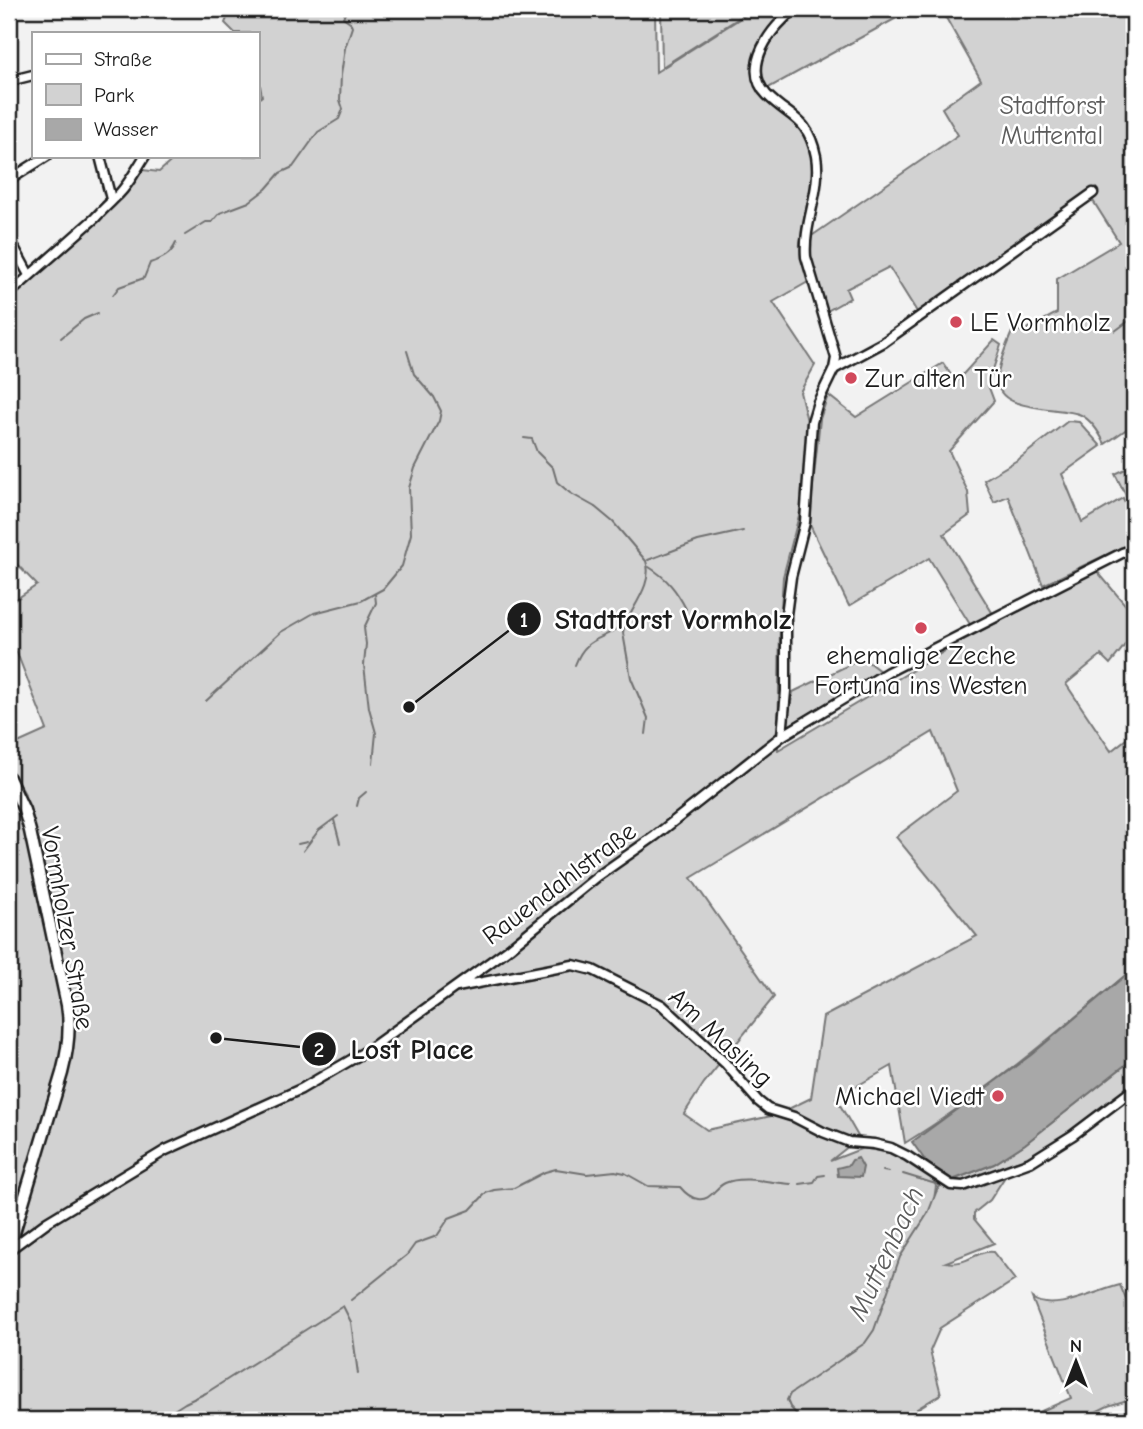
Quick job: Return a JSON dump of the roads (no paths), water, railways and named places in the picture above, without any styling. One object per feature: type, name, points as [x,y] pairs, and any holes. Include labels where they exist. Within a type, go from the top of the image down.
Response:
[{"type":"main road","name":"Vormholzer Straße","points":[[9,778],[24,810],[30,831],[67,1005],[69,1032],[62,1073],[9,1249]]},
{"type":"street","points":[[782,736],[786,691],[786,615],[790,577],[805,522],[812,422],[814,410],[834,369],[836,358],[806,257],[805,241],[816,193],[814,149],[806,127],[767,94],[758,76],[758,60],[765,41],[775,25],[795,9]]},
{"type":"street","points":[[9,81],[32,75]]},
{"type":"street","points":[[9,180],[44,158]]},
{"type":"street","points":[[101,158],[111,199]]},
{"type":"street","points":[[9,294],[119,194],[144,158]]},
{"type":"street","points":[[834,369],[884,342],[1093,193]]},
{"type":"street","points":[[9,237],[29,275]]},
{"type":"street","name":"Rauendahlstraße","points":[[9,1249],[47,1222],[166,1150],[301,1089],[378,1043],[507,950],[598,876],[655,836],[782,736],[888,671],[1134,549]]},
{"type":"street","name":"Am Masling","points":[[453,987],[573,965],[593,971],[662,1005],[725,1063],[768,1109],[794,1117],[849,1142],[891,1148],[951,1185],[963,1186],[1030,1162],[1082,1129],[1134,1088]]},
{"type":"water","points":[[1134,968],[1134,1058],[1025,1144],[994,1164],[942,1184],[912,1142],[1031,1055]]},
{"type":"water","points":[[858,1158],[863,1167],[861,1177],[838,1176],[837,1168],[849,1165],[852,1160]]},
{"type":"waterway","points":[[185,235],[206,222],[212,222],[220,213],[249,202],[266,189],[280,173],[293,167],[318,132],[339,119],[343,109],[340,100],[341,75],[345,48],[352,27],[343,17],[348,9]]},
{"type":"waterway","points":[[113,295],[119,287],[144,278],[150,263],[166,256],[176,243]]},
{"type":"waterway","points":[[61,338],[84,319],[98,313]]},
{"type":"waterway","points":[[1115,331],[1134,317]]},
{"type":"waterway","points":[[206,701],[281,632],[314,613],[361,601],[383,589],[402,566],[411,534],[409,488],[415,468],[439,421],[441,411],[434,397],[414,374],[407,351]]},
{"type":"waterway","points":[[524,438],[532,439],[537,452],[553,468],[557,482],[613,522],[646,561],[648,569],[645,586],[623,633],[631,678],[648,718],[646,734]]},
{"type":"waterway","points":[[648,560],[698,541],[743,531]]},
{"type":"waterway","points":[[649,567],[671,585],[686,609]]},
{"type":"waterway","points":[[373,763],[376,733],[369,708],[364,665],[364,628],[376,603],[375,594]]},
{"type":"waterway","points":[[575,665],[585,648],[625,622]]},
{"type":"waterway","points":[[357,806],[359,798],[366,792]]},
{"type":"waterway","points":[[303,851],[319,830],[338,816]]},
{"type":"waterway","points":[[334,820],[340,843]]},
{"type":"waterway","points":[[298,844],[307,842]]},
{"type":"waterway","points":[[351,1300],[407,1255],[415,1244],[437,1236],[449,1218],[470,1210],[486,1193],[514,1188],[556,1169],[587,1174],[615,1171],[625,1173],[648,1186],[680,1187],[688,1195],[698,1199],[706,1198],[721,1185],[732,1181],[791,1184]]},
{"type":"waterway","points":[[883,1171],[889,1172]]},
{"type":"waterway","name":"Muttenbach","points":[[802,1420],[790,1407],[787,1400],[790,1394],[865,1343],[874,1330],[900,1257],[928,1213],[939,1185],[903,1174]]},
{"type":"waterway","points":[[800,1184],[814,1182],[818,1176],[825,1175]]},
{"type":"waterway","points":[[166,1415],[206,1393],[343,1306],[351,1322],[358,1374]]},
{"type":"waterway","points":[[1064,1420],[1077,1417]]},
{"type":"place","name":"LE Vormholz","points":[[956,322]]},
{"type":"place","name":"Zur alten Tür","points":[[851,378]]},
{"type":"place","name":"ehemalige Zeche Fortuna ins Westen","points":[[921,628]]},
{"type":"place","name":"Stadtforst Vormholz","points":[[409,707]]},
{"type":"place","name":"Lost Place","points":[[216,1038]]},
{"type":"place","name":"Michael Viedt","points":[[998,1096]]},
{"type":"park label","name":"Stadtforst Muttental","points":[[1052,120]]}]
